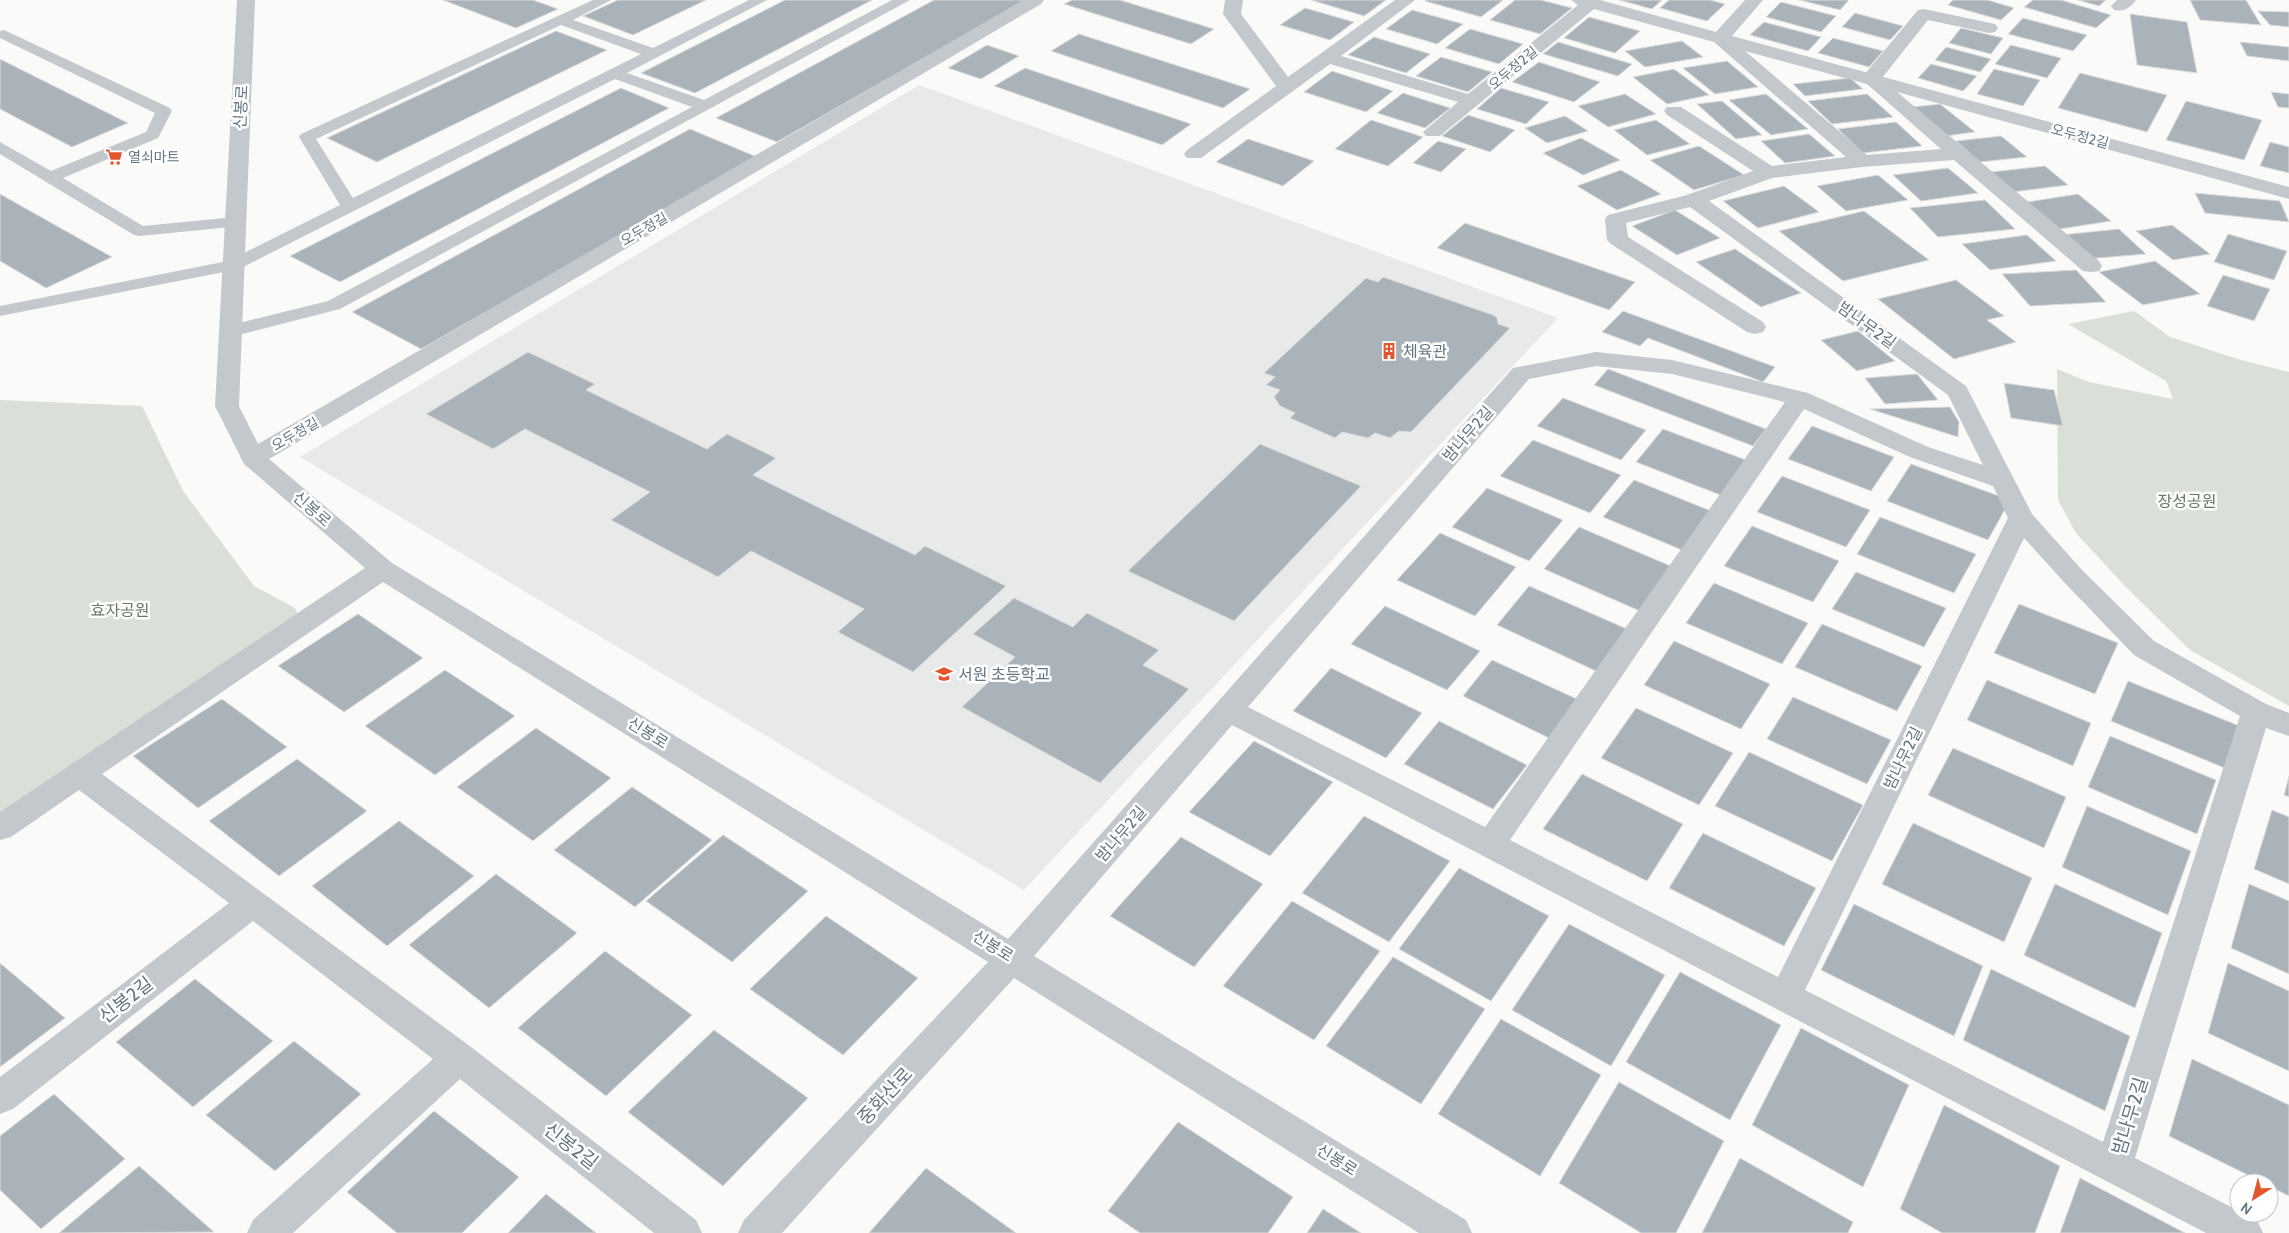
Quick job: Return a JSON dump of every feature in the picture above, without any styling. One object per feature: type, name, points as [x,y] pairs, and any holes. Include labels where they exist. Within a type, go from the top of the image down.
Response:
[{"type":"street","name":"신봉로","points":[[246,0],[227,406],[253,458],[383,569],[1453,1233]]},
{"type":"street","name":"오두정길","points":[[253,458],[1035,0]]},
{"type":"street","points":[[1234,0],[1232,14],[1286,86]]},
{"type":"street","points":[[1194,154],[1406,0]]},
{"type":"street","points":[[1720,38],[1754,0]]},
{"type":"street","name":"오두정2길","points":[[1433,132],[1474,101],[1587,1],[2289,193]]},
{"type":"street","points":[[1871,79],[1924,14],[1989,28]]},
{"type":"street","name":"오두정2길","points":[[1720,38],[1862,161]]},
{"type":"street","points":[[1326,57],[1474,101]]},
{"type":"street","name":"오두정2길","points":[[1871,79],[2090,266]]},
{"type":"street","points":[[1674,111],[1768,172]]},
{"type":"street","points":[[1755,327],[1618,240],[1615,219],[1694,200],[1768,172],[1862,161],[1958,154]]},
{"type":"street","name":"밤나무2길","points":[[1694,200],[1958,391],[2021,518],[2144,648],[2256,712],[2289,725]]},
{"type":"street","name":"밤나무2길","points":[[1012,958],[1520,374],[1596,358],[1672,367],[1800,398],[1919,452],[2003,482]]},
{"type":"street","points":[[1490,845],[1800,398]]},
{"type":"street","name":"밤나무2길","points":[[1785,997],[2021,518]]},
{"type":"street","points":[[0,828],[383,569]]},
{"type":"street","name":"밤나무2길","points":[[1229,710],[2114,1166],[2256,712]]},
{"type":"street","name":"신봉2길","points":[[80,774],[459,1058],[683,1233]]},
{"type":"street","name":"신봉2길","points":[[0,1098],[253,903]]},
{"type":"street","name":"중화산로","points":[[757,1233],[1012,958]]},
{"type":"street","points":[[266,1233],[459,1058]]},
{"type":"street","points":[[2114,1166],[2244,1233]]},
{"type":"lane","points":[[350,206],[308,138],[604,0]]},
{"type":"lane","points":[[0,311],[233,264],[760,0]]},
{"type":"lane","points":[[230,331],[334,305],[903,0]]},
{"type":"lane","points":[[561,20],[653,53]]},
{"type":"lane","points":[[4,34],[164,111],[152,135],[50,177]]},
{"type":"lane","points":[[613,74],[705,106]]},
{"type":"lane","points":[[0,147],[140,231],[235,222]]},
{"type":"shaded area","name":"서원 초등학교","points":[[919,85],[1558,318],[1024,890],[300,457]]},
{"type":"green space","name":"장성공원","points":[[2134,311],[2170,337],[2241,360],[2289,372],[2289,706],[2190,650],[2125,586],[2076,533],[2058,500],[2057,369],[2089,382],[2173,399],[2166,381],[2068,324]]},
{"type":"green space","name":"효자공원","points":[[0,400],[142,406],[183,491],[254,586],[295,608],[306,633],[0,831]]},
{"type":"building","points":[[443,0],[533,0],[558,9],[516,28]]},
{"type":"building","points":[[618,0],[706,0],[633,35],[583,16]]},
{"type":"building","points":[[785,0],[872,0],[695,93],[641,73]]},
{"type":"building","points":[[934,0],[1026,0],[777,142],[716,118]]},
{"type":"building","points":[[1072,0],[1120,0],[1214,29],[1191,44],[1064,4]]},
{"type":"building","points":[[1311,0],[1386,0],[1364,16]]},
{"type":"building","points":[[1426,0],[1503,0],[1481,17]]},
{"type":"building","points":[[1515,0],[1541,0],[1572,8],[1540,34],[1490,20]]},
{"type":"building","points":[[1619,0],[1662,0],[1652,9]]},
{"type":"building","points":[[1669,0],[1710,0],[1725,4],[1707,21],[1660,8]]},
{"type":"building","points":[[1799,0],[1849,0],[1840,10]]},
{"type":"building","points":[[1953,0],[1988,0],[2014,8],[2001,20],[1948,5]]},
{"type":"building","points":[[2033,0],[2061,0],[2111,15],[2096,28],[2024,7]]},
{"type":"building","points":[[2078,0],[2106,0],[2099,6]]},
{"type":"building","points":[[2190,0],[2246,0],[2261,25],[2200,20]]},
{"type":"building","points":[[1781,2],[1836,16],[1821,32],[1766,17]]},
{"type":"building","points":[[1305,8],[1354,22],[1330,40],[1280,25]]},
{"type":"building","points":[[1412,10],[1463,24],[1437,44],[1386,29]]},
{"type":"building","points":[[2258,11],[2289,12],[2289,27],[2270,25]]},
{"type":"building","points":[[1855,13],[1903,26],[1890,40],[1842,27]]},
{"type":"building","points":[[2130,14],[2187,22],[2197,73],[2137,65]]},
{"type":"building","points":[[1589,17],[1640,31],[1615,53],[1564,38]]},
{"type":"building","points":[[2023,18],[2087,35],[2073,51],[2008,34]]},
{"type":"building","points":[[1764,22],[1821,37],[1808,51],[1750,35]]},
{"type":"building","points":[[1961,28],[2003,38],[1991,54],[1949,43]]},
{"type":"building","points":[[1470,29],[1523,44],[1499,64],[1445,48]]},
{"type":"building","points":[[556,31],[607,50],[377,162],[327,138]]},
{"type":"building","points":[[1079,34],[1250,89],[1223,108],[1051,51]]},
{"type":"building","points":[[1374,37],[1430,54],[1406,73],[1348,55]]},
{"type":"building","points":[[1833,38],[1883,51],[1869,67],[1818,53]]},
{"type":"building","points":[[1682,41],[1703,57],[1645,67],[1625,51]]},
{"type":"building","points":[[1558,42],[1632,64],[1618,76],[1543,54]]},
{"type":"building","points":[[2240,42],[2289,47],[2289,61],[2247,56]]},
{"type":"building","points":[[987,45],[1019,56],[981,79],[948,68]]},
{"type":"building","points":[[2011,45],[2061,58],[2047,78],[1995,64]]},
{"type":"building","points":[[1946,47],[1991,59],[1980,72],[1935,60]]},
{"type":"building","points":[[1441,57],[1492,72],[1468,92],[1416,76]]},
{"type":"building","points":[[0,59],[128,123],[72,147],[0,109]]},
{"type":"building","points":[[1727,61],[1758,87],[1715,94],[1683,68]]},
{"type":"building","points":[[1539,62],[1600,82],[1574,102],[1512,82]]},
{"type":"building","points":[[1931,64],[1977,76],[1963,91],[1918,78]]},
{"type":"building","points":[[1025,68],[1191,124],[1162,145],[994,86]]},
{"type":"building","points":[[1674,69],[1709,95],[1667,104],[1633,77]]},
{"type":"building","points":[[1994,69],[2040,80],[2023,106],[1977,94]]},
{"type":"building","points":[[1332,71],[1393,91],[1366,112],[1304,92]]},
{"type":"building","points":[[2080,73],[2167,95],[2147,132],[2058,108]]},
{"type":"building","points":[[1850,78],[1863,89],[1805,96],[1793,84]]},
{"type":"building","points":[[621,88],[669,108],[340,282],[290,256]]},
{"type":"building","points":[[1501,88],[1549,102],[1526,124],[1477,109]]},
{"type":"building","points":[[2271,92],[2289,94],[2289,108],[2278,107]]},
{"type":"building","points":[[1403,93],[1450,108],[1425,128],[1377,113]]},
{"type":"building","points":[[1625,94],[1656,114],[1608,127],[1578,106]]},
{"type":"building","points":[[1766,94],[1808,129],[1771,135],[1729,100]]},
{"type":"building","points":[[1867,94],[1893,117],[1832,124],[1808,101]]},
{"type":"building","points":[[1722,101],[1762,135],[1736,139],[1697,104]]},
{"type":"building","points":[[2186,101],[2262,120],[2244,160],[2166,140]]},
{"type":"building","points":[[1940,104],[1975,132],[1946,136],[1912,107]]},
{"type":"building","points":[[1468,115],[1515,130],[1490,152],[1442,136]]},
{"type":"building","points":[[1565,116],[1588,131],[1547,143],[1525,128]]},
{"type":"building","points":[[1371,120],[1423,137],[1388,166],[1335,149]]},
{"type":"building","points":[[1656,120],[1690,144],[1647,155],[1614,130]]},
{"type":"building","points":[[1896,122],[1922,146],[1863,153],[1838,129]]},
{"type":"building","points":[[690,129],[757,157],[421,349],[352,312]]},
{"type":"building","points":[[1809,134],[1835,156],[1785,163],[1761,141]]},
{"type":"building","points":[[2001,136],[2027,157],[1980,162],[1956,141]]},
{"type":"building","points":[[1581,138],[1620,160],[1583,175],[1543,153]]},
{"type":"building","points":[[1248,139],[1314,161],[1283,186],[1216,162]]},
{"type":"building","points":[[1438,141],[1466,149],[1441,172],[1413,163]]},
{"type":"building","points":[[2270,142],[2289,147],[2289,173],[2260,166]]},
{"type":"building","points":[[1699,146],[1744,175],[1694,190],[1650,160]]},
{"type":"building","points":[[2045,166],[2068,185],[2013,192],[1991,172]]},
{"type":"building","points":[[1948,168],[1978,193],[1921,201],[1893,175]]},
{"type":"building","points":[[1621,170],[1661,194],[1617,210],[1577,186]]},
{"type":"building","points":[[1878,175],[1908,200],[1846,211],[1817,186]]},
{"type":"building","points":[[1784,186],[1819,212],[1758,228],[1723,201]]},
{"type":"building","points":[[2195,193],[2280,201],[2289,222],[2205,213]]},
{"type":"building","points":[[0,194],[112,257],[46,288],[0,261]]},
{"type":"building","points":[[2078,194],[2111,221],[2060,229],[2027,202]]},
{"type":"building","points":[[1985,200],[2015,229],[1938,237],[1910,208]]},
{"type":"building","points":[[1675,210],[1720,238],[1677,255],[1632,226]]},
{"type":"building","points":[[1864,211],[1929,260],[1843,281],[1779,231]]},
{"type":"building","points":[[1465,223],[1635,282],[1609,310],[1437,248]]},
{"type":"building","points":[[2172,225],[2210,254],[2173,260],[2136,231]]},
{"type":"building","points":[[2119,229],[2146,254],[2087,259],[2061,235]]},
{"type":"building","points":[[2228,234],[2287,251],[2274,280],[2214,262]]},
{"type":"building","points":[[2027,235],[2056,261],[1990,270],[1962,244]]},
{"type":"building","points":[[1735,249],[1801,293],[1761,307],[1696,262]]},
{"type":"building","points":[[2155,261],[2200,294],[2143,305],[2099,272]]},
{"type":"building","points":[[2076,270],[2106,302],[2030,306],[2002,274]]},
{"type":"building","points":[[2223,275],[2270,289],[2254,321],[2207,306]]},
{"type":"building","name":"체육관","points":[[1383,277],[1493,315],[1497,318],[1498,324],[1510,328],[1411,432],[1399,431],[1390,438],[1375,433],[1368,438],[1342,432],[1335,438],[1290,418],[1295,413],[1280,406],[1274,397],[1280,390],[1266,385],[1275,377],[1264,373],[1366,278],[1378,282]]},
{"type":"building","points":[[1956,280],[2004,316],[1987,320],[2016,342],[1954,359],[1878,299]]},
{"type":"building","points":[[1623,311],[1775,367],[1763,382],[1648,338],[1640,346],[1602,332]]},
{"type":"building","points":[[1858,331],[1895,361],[1857,371],[1821,340]]},
{"type":"building","points":[[528,352],[595,384],[586,390],[707,449],[727,434],[776,458],[753,475],[915,555],[925,546],[1006,586],[913,672],[838,632],[864,609],[751,551],[718,577],[611,520],[650,492],[525,429],[493,449],[426,414]]},
{"type":"building","points":[[1608,369],[1766,429],[1753,446],[1594,385]]},
{"type":"building","points":[[1917,374],[1938,400],[1885,404],[1865,378]]},
{"type":"building","points":[[2004,383],[2054,390],[2063,426],[2011,418]]},
{"type":"building","points":[[1563,398],[1646,430],[1621,460],[1537,426]]},
{"type":"building","points":[[1950,407],[1959,422],[1958,437],[1870,409]]},
{"type":"building","points":[[1812,426],[1894,457],[1871,491],[1788,459]]},
{"type":"building","points":[[1663,429],[1754,463],[1728,498],[1636,462]]},
{"type":"building","points":[[1533,440],[1621,475],[1590,513],[1500,476]]},
{"type":"building","points":[[1260,444],[1361,486],[1234,621],[1128,571]]},
{"type":"building","points":[[1911,464],[2010,500],[1988,540],[1887,501]]},
{"type":"building","points":[[1782,476],[1870,510],[1846,547],[1757,512]]},
{"type":"building","points":[[1634,480],[1711,511],[1682,550],[1603,517]]},
{"type":"building","points":[[1487,488],[1563,520],[1529,561],[1452,527]]},
{"type":"building","points":[[1880,517],[1976,554],[1954,593],[1857,554]]},
{"type":"building","points":[[1752,526],[1839,561],[1813,602],[1724,566]]},
{"type":"building","points":[[1579,527],[1673,567],[1640,611],[1544,569]]},
{"type":"building","points":[[1440,533],[1516,567],[1475,616],[1397,580]]},
{"type":"building","points":[[1856,572],[1946,608],[1924,647],[1832,609]]},
{"type":"building","points":[[1714,583],[1808,623],[1782,664],[1686,623]]},
{"type":"building","points":[[1529,586],[1627,629],[1596,671],[1497,625]]},
{"type":"building","points":[[1014,598],[1073,627],[1087,613],[1159,650],[1143,665],[1189,689],[1100,783],[962,707],[1015,657],[973,634]]},
{"type":"building","points":[[2019,604],[2118,643],[2095,694],[1994,653]]},
{"type":"building","points":[[1385,606],[1480,651],[1447,690],[1351,644]]},
{"type":"building","points":[[358,614],[423,658],[344,712],[278,666]]},
{"type":"building","points":[[1822,624],[1922,666],[1897,711],[1795,667]]},
{"type":"building","points":[[1674,641],[1770,684],[1741,729],[1644,685]]},
{"type":"building","points":[[1492,660],[1579,700],[1551,739],[1463,696]]},
{"type":"building","points":[[1331,668],[1422,713],[1386,758],[1293,711]]},
{"type":"building","points":[[445,670],[515,716],[435,775],[365,726]]},
{"type":"building","points":[[1987,680],[2091,723],[2073,766],[1967,720]]},
{"type":"building","points":[[2128,681],[2242,727],[2227,769],[2111,721]]},
{"type":"building","points":[[1793,697],[1891,740],[1867,784],[1767,739]]},
{"type":"building","points":[[222,699],[287,747],[198,808],[133,756]]},
{"type":"building","points":[[1636,708],[1733,753],[1699,805],[1601,758]]},
{"type":"building","points":[[1439,721],[1527,765],[1493,809],[1404,764]]},
{"type":"building","points":[[536,728],[611,778],[533,841],[457,787]]},
{"type":"building","points":[[2110,736],[2216,780],[2197,834],[2088,787]]},
{"type":"building","points":[[1254,741],[1333,782],[1270,856],[1189,812]]},
{"type":"building","points":[[1953,748],[2066,797],[2044,848],[1928,795]]},
{"type":"building","points":[[1749,752],[1863,805],[1832,861],[1715,806]]},
{"type":"building","points":[[297,759],[367,811],[279,876],[209,821]]},
{"type":"building","points":[[1582,774],[1683,824],[1647,881],[1543,829]]},
{"type":"building","points":[[2289,776],[2289,797],[2284,795]]},
{"type":"building","points":[[632,787],[712,840],[635,907],[554,850]]},
{"type":"building","points":[[2087,806],[2191,851],[2168,915],[2062,867]]},
{"type":"building","points":[[2272,810],[2289,817],[2289,884],[2254,869]]},
{"type":"building","points":[[1364,816],[1450,861],[1389,942],[1302,893]]},
{"type":"building","points":[[399,821],[474,876],[387,946],[312,886]]},
{"type":"building","points":[[1913,823],[2032,878],[2004,942],[1882,884]]},
{"type":"building","points":[[1703,833],[1816,888],[1784,946],[1669,888]]},
{"type":"building","points":[[723,835],[808,891],[732,962],[646,901]]},
{"type":"building","points":[[1181,837],[1263,884],[1194,967],[1110,916]]},
{"type":"building","points":[[1459,868],[1549,916],[1491,1001],[1399,949]]},
{"type":"building","points":[[496,874],[577,933],[489,1008],[409,945]]},
{"type":"building","points":[[2055,884],[2162,933],[2135,1008],[2024,955]]},
{"type":"building","points":[[2249,884],[2289,901],[2289,974],[2231,948]]},
{"type":"building","points":[[1292,901],[1380,951],[1314,1040],[1223,986]]},
{"type":"building","points":[[1854,904],[1983,966],[1954,1036],[1821,970]]},
{"type":"building","points":[[826,916],[918,978],[843,1055],[750,989]]},
{"type":"building","points":[[1569,924],[1665,975],[1611,1066],[1512,1010]]},
{"type":"building","points":[[605,951],[692,1015],[606,1096],[518,1028]]},
{"type":"building","points":[[1393,957],[1485,1009],[1421,1104],[1326,1046]]},
{"type":"building","points":[[0,963],[65,1018],[0,1067]]},
{"type":"building","points":[[2228,963],[2289,991],[2289,1071],[2208,1033]]},
{"type":"building","points":[[1991,969],[2130,1036],[2105,1111],[1963,1040]]},
{"type":"building","points":[[1680,972],[1781,1025],[1730,1120],[1626,1062]]},
{"type":"building","points":[[195,979],[273,1041],[193,1107],[116,1042]]},
{"type":"building","points":[[1501,1019],[1601,1075],[1540,1176],[1438,1114]]},
{"type":"building","points":[[1801,1028],[1909,1085],[1863,1187],[1752,1125]]},
{"type":"building","points":[[714,1030],[808,1098],[723,1186],[628,1112]]},
{"type":"building","points":[[294,1041],[361,1094],[275,1171],[206,1115]]},
{"type":"building","points":[[2192,1059],[2289,1105],[2289,1196],[2279,1191],[2279,1173],[2244,1173],[2169,1136]]},
{"type":"building","points":[[1619,1082],[1724,1141],[1676,1233],[1641,1233],[1559,1183]]},
{"type":"building","points":[[54,1094],[125,1159],[41,1229],[0,1190],[0,1136]]},
{"type":"building","points":[[1944,1105],[2060,1166],[2035,1233],[1942,1233],[1900,1209]]},
{"type":"building","points":[[434,1111],[519,1177],[462,1233],[397,1233],[347,1192]]},
{"type":"building","points":[[1178,1122],[1293,1197],[1268,1233],[1140,1233],[1108,1211]]},
{"type":"building","points":[[1740,1158],[1853,1222],[1848,1233],[1702,1233]]},
{"type":"building","points":[[139,1166],[214,1232],[59,1233]]},
{"type":"building","points":[[926,1168],[1016,1233],[869,1233]]},
{"type":"building","points":[[2080,1178],[2185,1233],[2060,1233]]},
{"type":"building","points":[[546,1194],[596,1233],[508,1233]]},
{"type":"building","points":[[1323,1209],[1361,1233],[1307,1233]]},
{"type":"place","name":"열쇠마트","points":[[114,157]]},
{"type":"place","name":"체육관","points":[[1389,351]]},
{"type":"place","name":"서원 초등학교","points":[[944,674]]}]
